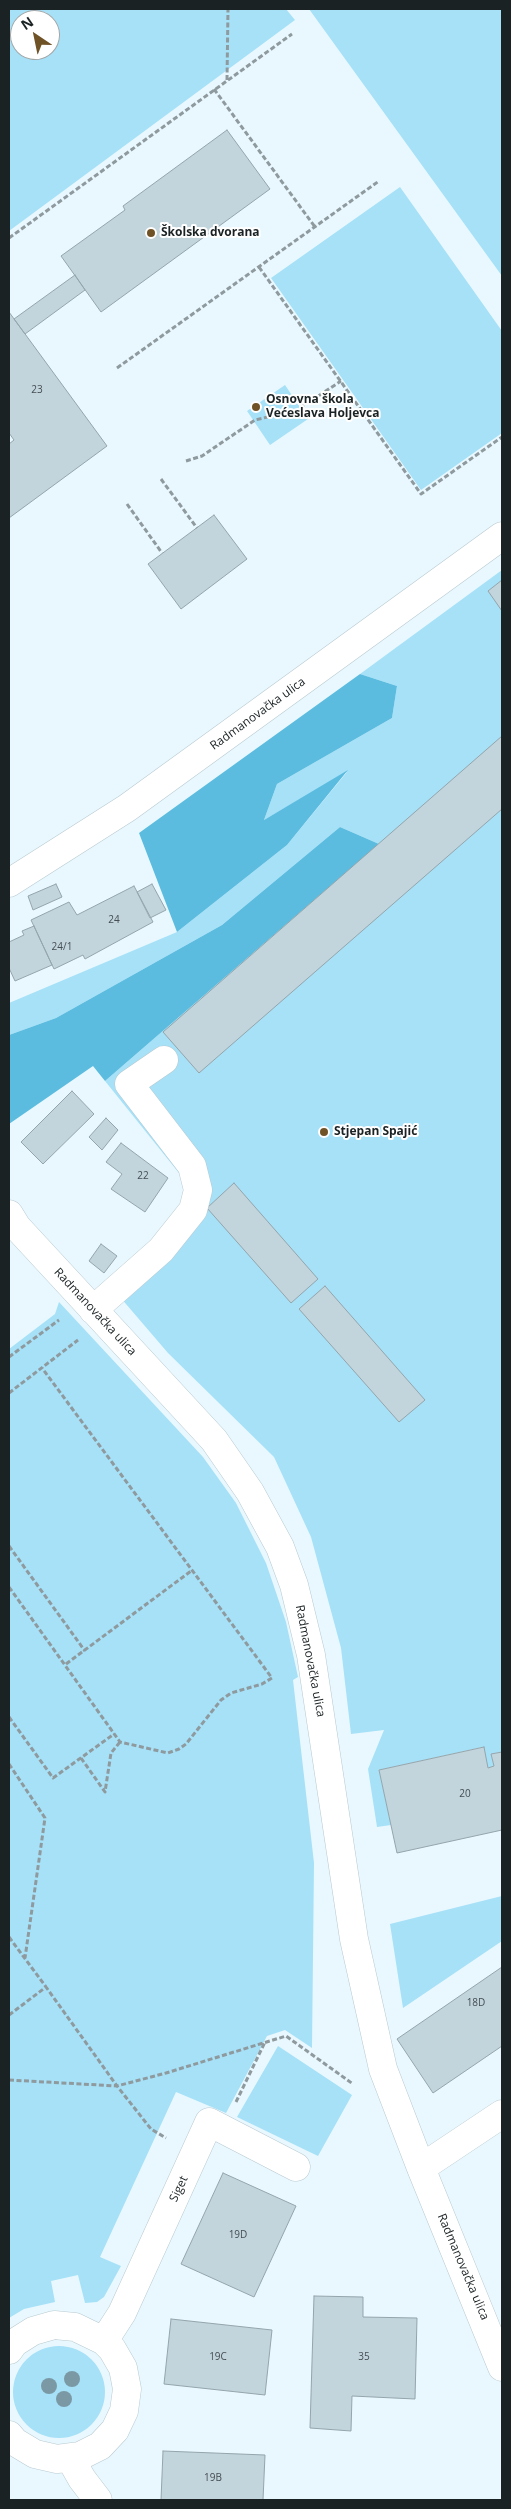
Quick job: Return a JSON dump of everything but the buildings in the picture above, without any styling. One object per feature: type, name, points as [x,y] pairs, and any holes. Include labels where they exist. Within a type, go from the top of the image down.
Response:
[{"type":"street","name":"Radmanovačka ulica","points":[[9,883],[127,808],[502,536]]},
{"type":"street","points":[[93,1310],[160,1250],[192,1210],[198,1190],[192,1166],[129,1084],[164,1060]]},
{"type":"street","name":"Radmanovačka ulica","points":[[9,1214],[17,1226],[93,1310],[214,1440],[250,1492],[280,1547],[294,1584],[311,1655],[353,1934],[383,2069],[502,2367]]},
{"type":"street","points":[[421,2168],[502,2114]]},
{"type":"street","name":"Siget","points":[[104,2341],[122,2313],[210,2122],[223,2129]]},
{"type":"street","points":[[223,2129],[296,2167]]},
{"type":"street","points":[[9,2350],[14,2343],[33,2331],[54,2325],[75,2327],[104,2341],[123,2368],[127,2389],[124,2411],[115,2430],[100,2446],[80,2456],[58,2459],[34,2454],[15,2442],[9,2434]]},
{"type":"street","points":[[70,2458],[82,2479],[98,2500]]},
{"type":"path","points":[[227,80],[228,9]]},
{"type":"path","points":[[9,238],[292,34]]},
{"type":"path","points":[[214,89],[315,227]]},
{"type":"path","points":[[117,368],[379,181]]},
{"type":"path","points":[[259,268],[421,494],[502,437]]},
{"type":"path","points":[[186,460],[202,456],[255,420],[297,410],[341,382]]},
{"type":"path","points":[[162,479],[197,528]]},
{"type":"path","points":[[127,504],[162,553]]},
{"type":"path","points":[[9,1357],[64,1316]]},
{"type":"path","points":[[9,1393],[82,1337]]},
{"type":"path","points":[[9,1587],[66,1664],[120,1742],[168,1753],[179,1749],[186,1744],[221,1700],[231,1693],[262,1684],[272,1678],[42,1368]]},
{"type":"path","points":[[9,1546],[85,1650]]},
{"type":"path","points":[[66,1664],[191,1571]]},
{"type":"path","points":[[9,1717],[53,1778],[114,1734]]},
{"type":"path","points":[[81,1758],[104,1792],[111,1753],[120,1742]]},
{"type":"path","points":[[9,1764],[45,1818],[25,1958]]},
{"type":"path","points":[[9,1937],[117,2086],[151,2129],[195,2154]]},
{"type":"path","points":[[9,2016],[46,1987]]},
{"type":"path","points":[[9,2080],[117,2086],[166,2074],[286,2036],[360,2089]]},
{"type":"path","points":[[223,2129],[266,2042]]},
{"type":"shaded area","points":[[9,9],[286,9],[295,20],[9,231]]},
{"type":"shaded area","points":[[309,9],[502,9],[502,276]]},
{"type":"shaded area","points":[[400,187],[502,331],[502,433],[421,490],[271,278]]},
{"type":"shaded area","points":[[285,385],[308,419],[270,445],[247,411]]},
{"type":"shaded area","points":[[502,570],[502,1752],[491,1754],[494,1766],[488,1768],[483,1747],[379,1770],[391,1825],[377,1827],[368,1769],[384,1730],[351,1734],[341,1648],[311,1537],[274,1457],[168,1353],[120,1297],[181,1208],[187,1183],[105,1081],[379,844],[340,827],[222,925],[56,1018],[9,1035],[9,1003],[177,932],[287,845],[347,772],[264,820],[277,784],[392,718],[397,686],[360,674]]},
{"type":"shaded area","points":[[360,674],[397,686],[392,718],[277,784],[264,820],[348,770],[287,845],[177,932],[139,833]]},
{"type":"shaded area","points":[[340,827],[379,844],[105,1081],[93,1066],[9,1124],[9,1035],[56,1018],[222,925]]},
{"type":"shaded area","points":[[59,1302],[203,1457],[236,1503],[266,1563],[286,1622],[298,1677],[293,1680],[314,1863],[312,2048],[285,2030],[267,2036],[226,2113],[176,2092],[100,2257],[121,2266],[104,2297],[97,2302],[85,2303],[78,2275],[51,2281],[55,2302],[24,2309],[9,2318],[9,1349],[55,1314]]},
{"type":"shaded area","points":[[502,1896],[502,1941],[403,2008],[390,1924]]},
{"type":"shaded area","points":[[278,2046],[352,2095],[318,2156],[237,2117]]},
{"type":"shaded area","points":[[59,2346],[77,2349],[92,2359],[102,2374],[105,2392],[102,2410],[92,2425],[77,2435],[59,2438],[41,2435],[26,2425],[16,2410],[13,2392],[16,2374],[26,2359],[41,2349]]},
{"type":"place","name":"Školska dvorana","points":[[151,233]]},
{"type":"place","name":"Osnovna škola Većeslava Holjevca","points":[[256,407]]},
{"type":"place","name":"Stjepan Spajić","points":[[324,1132]]}]
